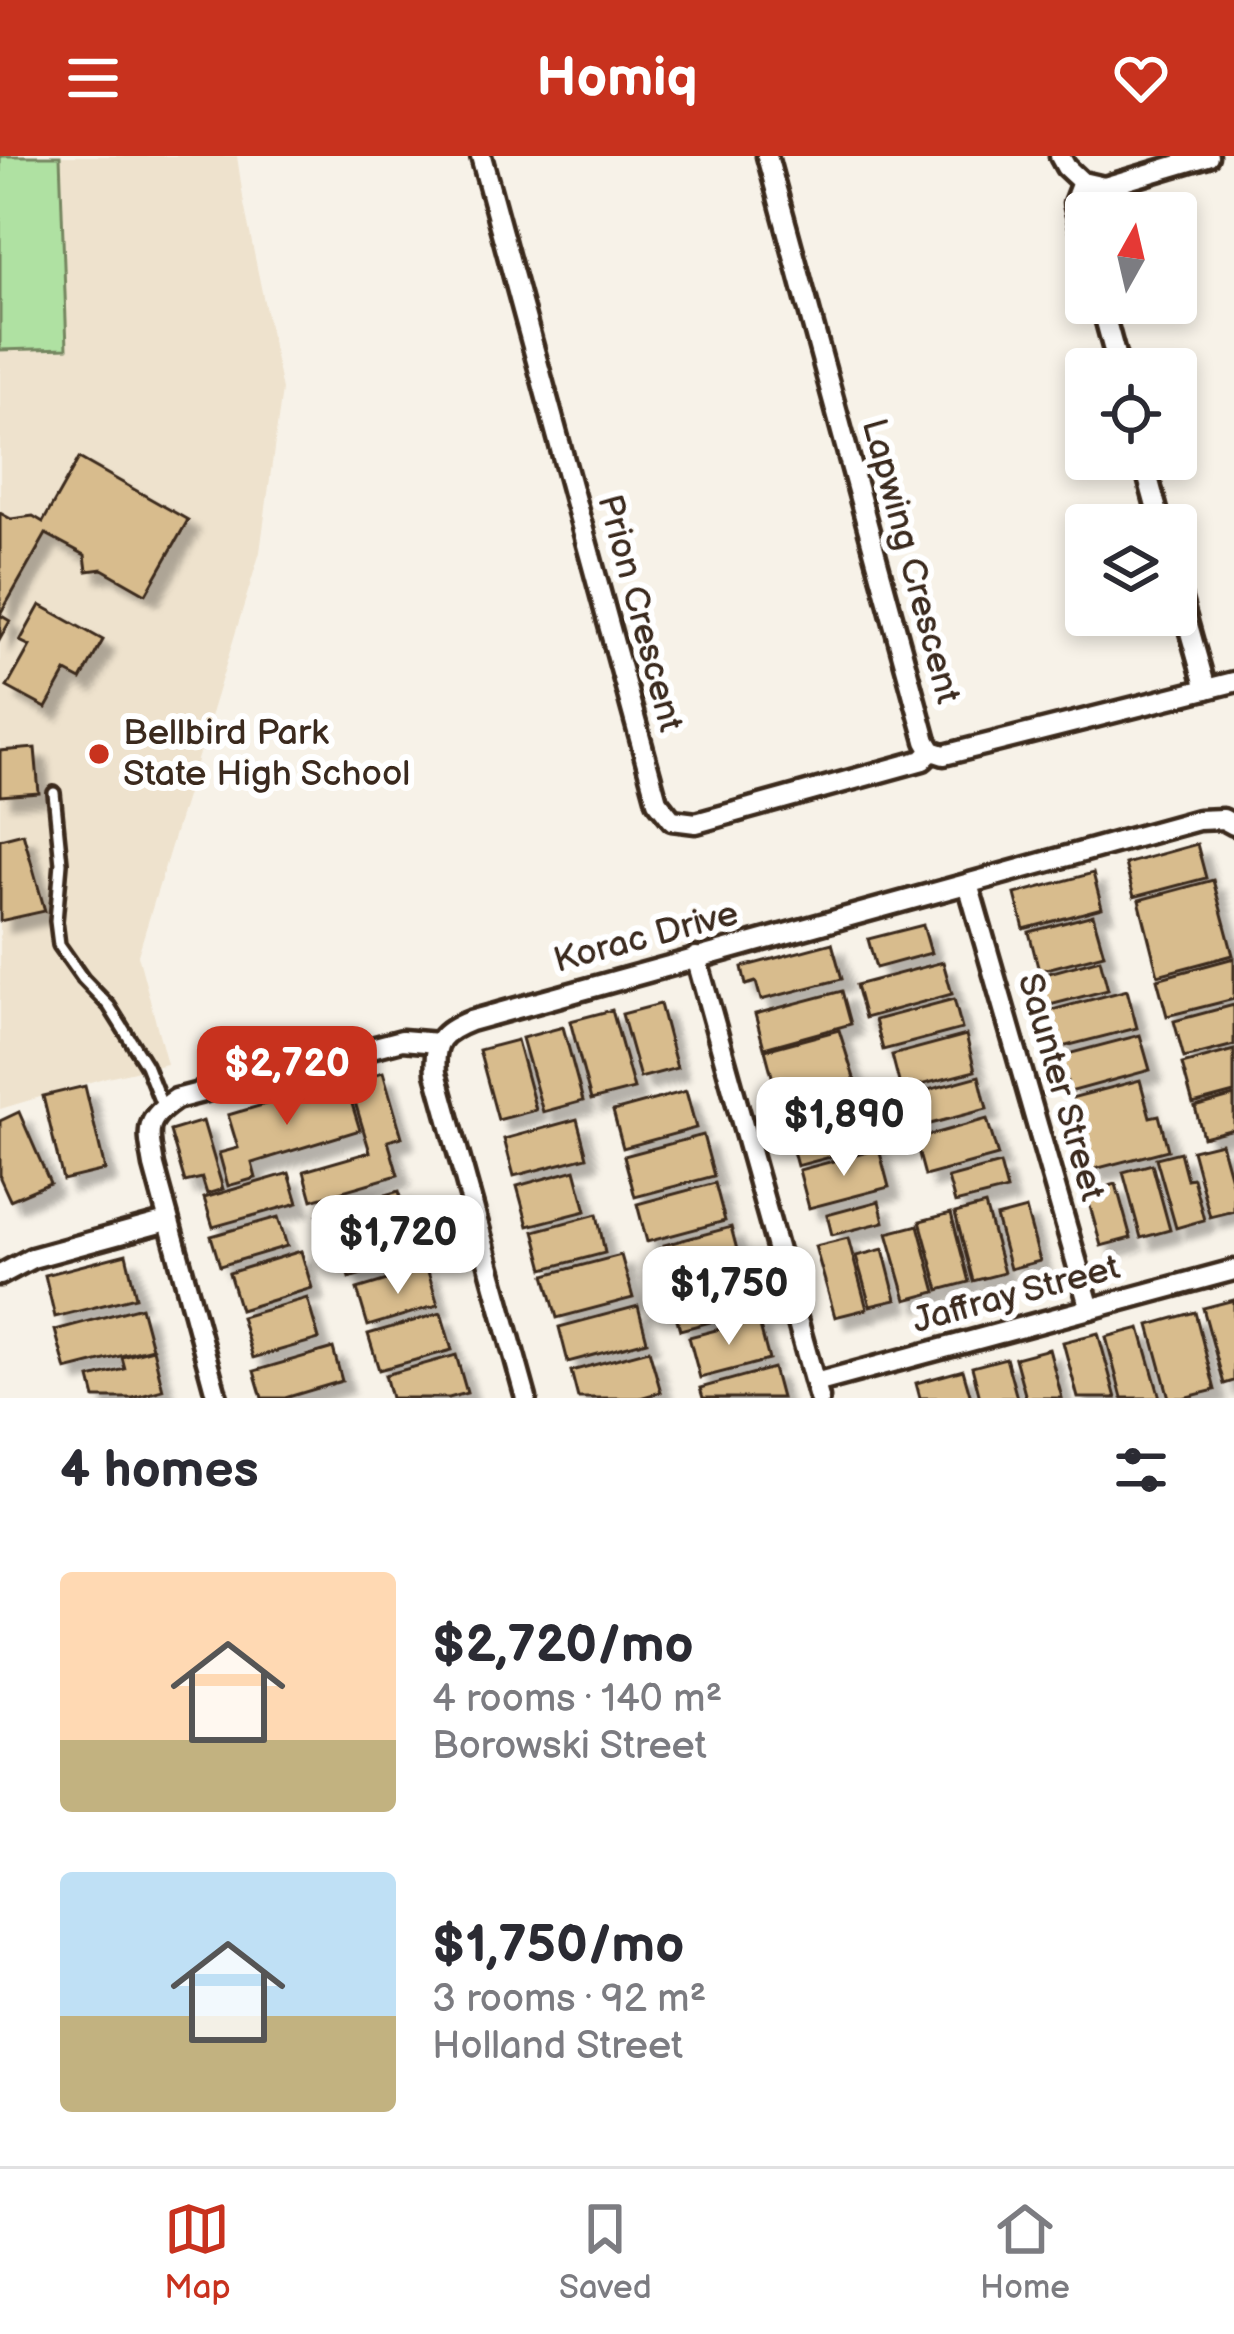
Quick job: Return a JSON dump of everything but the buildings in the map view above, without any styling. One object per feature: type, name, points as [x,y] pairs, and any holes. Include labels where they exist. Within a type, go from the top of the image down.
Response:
[{"type":"street","name":"Prion Crescent","points":[[481,156],[657,801],[672,820],[696,823],[922,760],[932,751]]},
{"type":"street","name":"Lapwing Crescent","points":[[767,156],[932,751],[944,755],[1234,682]]},
{"type":"street","points":[[1060,156],[1082,182],[1104,187],[1208,156]]},
{"type":"street","points":[[1078,192],[1082,182]]},
{"type":"street","points":[[1191,636],[1206,689]]},
{"type":"street","name":"Korac Drive","points":[[438,1042],[449,1029],[470,1021],[696,957],[1198,820],[1223,819],[1234,824]]},
{"type":"street","name":"Saunter Street","points":[[968,884],[1090,1309]]},
{"type":"street","points":[[696,957],[817,1390]]},
{"type":"street","points":[[217,1398],[148,1135],[156,1112],[176,1099],[402,1040],[438,1042],[436,1072],[526,1398]]},
{"type":"street","points":[[0,1275],[32,1258],[167,1221]]},
{"type":"street","name":"Jaffray Street","points":[[817,1390],[1234,1270]]},
{"type":"lane","points":[[54,794],[61,863],[59,945],[109,1006],[146,1065],[163,1108]]},
{"type":"shaded area","name":"Bellbird Park State High School","points":[[0,156],[237,156],[282,390],[260,552],[138,955],[167,1064],[0,1109]]},
{"type":"green space","points":[[0,156],[60,156],[67,348],[0,350]]},
{"type":"place","name":"Bellbird Park State High School","points":[[99,754]]}]
